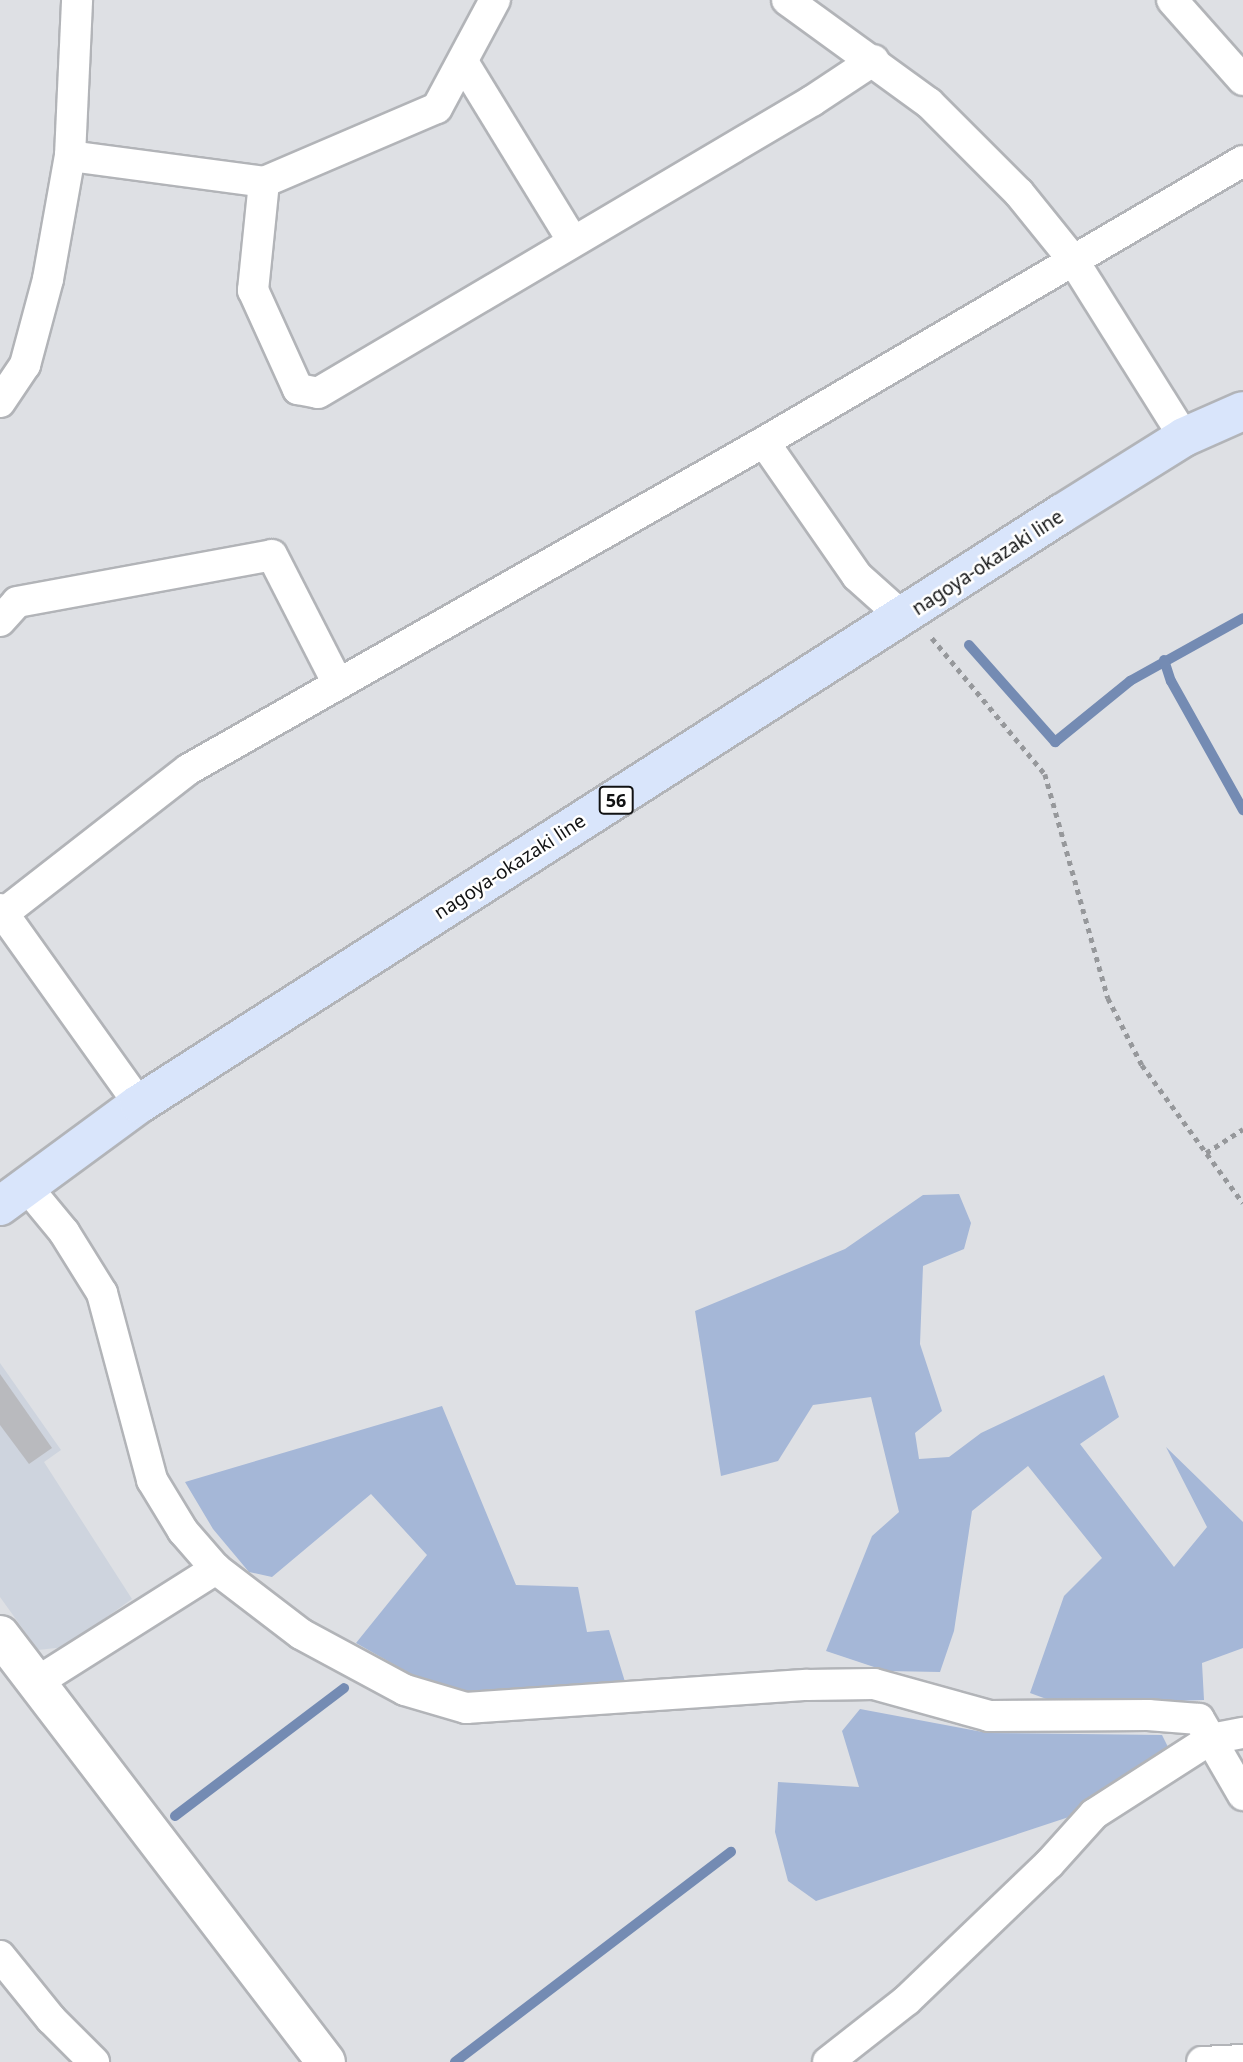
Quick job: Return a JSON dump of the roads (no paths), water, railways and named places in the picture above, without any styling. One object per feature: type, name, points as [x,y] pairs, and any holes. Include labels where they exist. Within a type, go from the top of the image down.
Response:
[{"type":"main road","name":"nagoya-okazaki line","points":[[13,1196],[139,1104],[1184,437],[1243,411]]},
{"type":"street","points":[[0,402],[25,365],[48,279],[70,156],[77,0]]},
{"type":"street","points":[[70,156],[264,182],[437,108],[495,0]]},
{"type":"street","points":[[787,0],[874,60],[967,139],[1073,260],[1184,437]]},
{"type":"street","points":[[1172,0],[1243,80]]},
{"type":"street","points":[[264,182],[253,290],[298,389],[318,393],[572,240],[812,101],[874,60]]},
{"type":"street","points":[[463,62],[572,240]]},
{"type":"street","points":[[139,1104],[1,912],[189,769],[764,442],[1243,161]]},
{"type":"street","points":[[764,442],[856,576],[907,616]]},
{"type":"street","points":[[6,602],[272,555],[338,684]]},
{"type":"street","points":[[13,1196],[64,1232],[102,1293],[152,1480],[183,1531],[216,1569],[301,1634],[405,1690],[447,1706],[530,1706],[727,1689],[874,1684],[989,1716],[1148,1715],[1199,1719],[1243,1795]]},
{"type":"street","points":[[37,1682],[216,1569]]},
{"type":"street","points":[[0,1635],[326,2062]]},
{"type":"street","points":[[828,2062],[907,2000],[1049,1864],[1094,1814],[1211,1739],[1243,1733]]},
{"type":"street","points":[[0,1956],[51,2019],[94,2062]]},
{"type":"street","points":[[1202,2062],[1243,2060]]},
{"type":"waterway","points":[[969,645],[1055,742],[1130,681],[1243,618]]},
{"type":"waterway","points":[[1164,660],[1171,681],[1243,810]]},
{"type":"waterway","points":[[175,1816],[344,1688]]},
{"type":"waterway","points":[[455,2062],[731,1852]]}]
